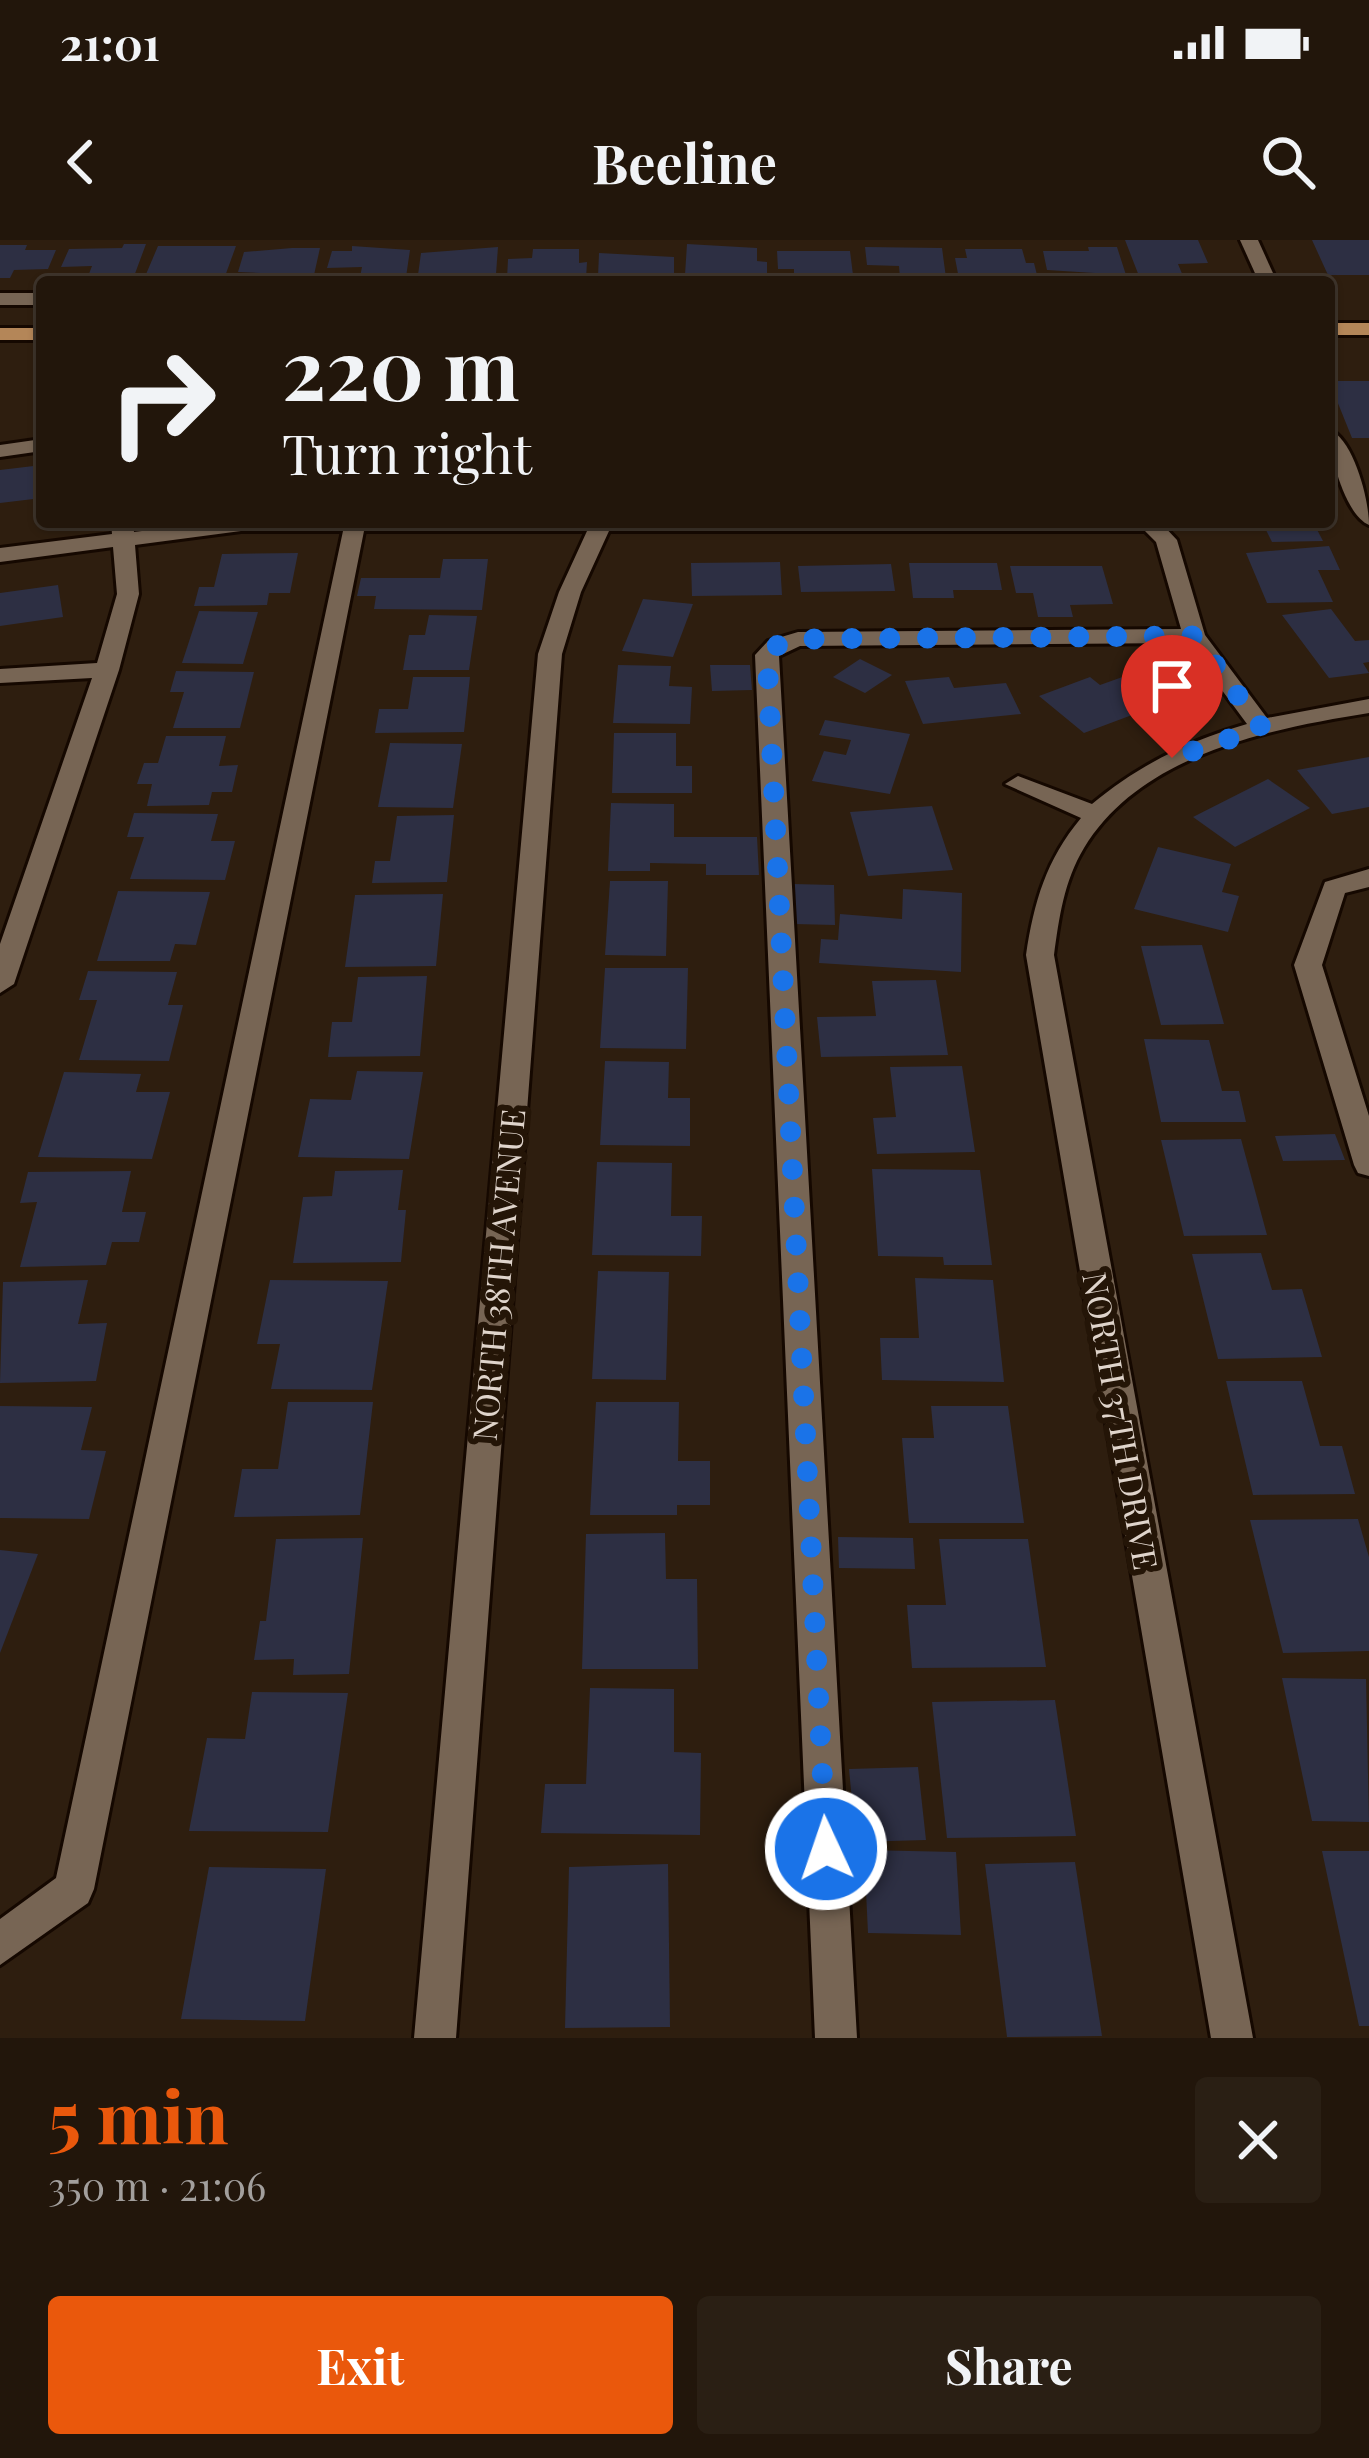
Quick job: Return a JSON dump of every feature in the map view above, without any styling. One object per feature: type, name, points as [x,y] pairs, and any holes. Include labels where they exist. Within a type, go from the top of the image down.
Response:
[{"type":"main road","points":[[1335,329],[1369,329]]},
{"type":"main road","points":[[0,334],[36,334]]},
{"type":"street","points":[[1249,240],[1265,276]]},
{"type":"street","points":[[0,299],[36,299]]},
{"type":"street","points":[[0,452],[36,446]]},
{"type":"street","points":[[1335,448],[1369,519]]},
{"type":"street","points":[[0,555],[122,530],[170,528]]},
{"type":"street","points":[[0,1944],[74,1889],[354,528]]},
{"type":"street","name":"NORTH 38TH AVENUE","points":[[435,2038],[550,654],[570,592],[600,528]]},
{"type":"street","points":[[1154,528],[1166,540],[1194,636],[1262,728]]},
{"type":"street","points":[[0,984],[107,670],[128,594],[122,530]]},
{"type":"street","points":[[836,2038],[767,655],[776,646],[798,639],[1194,636]]},
{"type":"street","points":[[0,676],[107,670]]},
{"type":"street","name":"NORTH 37TH DRIVE","points":[[1232,2038],[1040,955],[1052,890],[1096,815],[1172,758],[1262,728],[1369,706]]},
{"type":"street","points":[[1018,784],[1096,815]]},
{"type":"street","points":[[1369,878],[1334,888],[1308,965],[1369,1165]]},
{"type":"building","points":[[1125,240],[1198,240],[1208,263],[1178,264],[1183,276],[1139,276]]},
{"type":"building","points":[[1312,240],[1369,240],[1369,275],[1328,275]]},
{"type":"building","points":[[124,244],[146,244],[134,276],[88,276],[92,266],[61,267],[69,249],[122,248]]},
{"type":"building","points":[[687,244],[757,248],[757,261],[767,262],[767,276],[685,275]]},
{"type":"building","points":[[0,245],[56,250],[48,269],[14,270],[10,278],[0,278]]},
{"type":"building","points":[[158,246],[236,246],[225,276],[145,276]]},
{"type":"building","points":[[352,246],[410,250],[406,276],[360,276],[362,267],[327,268],[332,251],[352,251]]},
{"type":"building","points":[[498,247],[496,274],[418,275],[421,253]]},
{"type":"building","points":[[865,247],[942,248],[946,276],[900,276],[899,266],[867,265]]},
{"type":"building","points":[[1088,247],[1117,247],[1126,275],[1047,270],[1043,251],[1089,251]]},
{"type":"building","points":[[320,248],[314,275],[238,272],[244,252]]},
{"type":"building","points":[[533,249],[579,249],[579,263],[587,262],[586,276],[507,276],[508,259],[532,258]]},
{"type":"building","points":[[965,249],[1022,249],[1037,276],[958,276],[955,258],[967,258]]},
{"type":"building","points":[[777,251],[850,251],[853,275],[794,275],[794,269],[778,269]]},
{"type":"building","points":[[599,253],[674,257],[674,276],[598,276]]},
{"type":"building","points":[[1335,381],[1369,381],[1369,438],[1352,438],[1335,396]]},
{"type":"building","points":[[36,466],[36,499],[0,503],[0,470]]},
{"type":"building","points":[[1265,528],[1316,528],[1323,541],[1272,542]]},
{"type":"building","points":[[1329,546],[1340,570],[1318,570],[1333,602],[1267,603],[1246,553]]},
{"type":"building","points":[[298,553],[290,593],[269,593],[267,605],[194,606],[199,587],[214,587],[222,554]]},
{"type":"building","points":[[443,559],[488,559],[482,610],[374,609],[376,596],[357,596],[361,578],[440,578]]},
{"type":"building","points":[[780,562],[782,595],[692,596],[691,563]]},
{"type":"building","points":[[909,563],[997,563],[1002,590],[953,590],[954,598],[913,598]]},
{"type":"building","points":[[891,564],[895,591],[801,592],[798,566]]},
{"type":"building","points":[[1010,566],[1102,566],[1113,604],[1070,605],[1073,617],[1038,617],[1033,593],[1016,593]]},
{"type":"building","points":[[58,585],[63,617],[0,626],[0,593]]},
{"type":"building","points":[[643,599],[693,604],[673,657],[622,651]]},
{"type":"building","points":[[1331,609],[1355,641],[1369,640],[1369,662],[1363,663],[1369,673],[1329,678],[1282,615]]},
{"type":"building","points":[[199,611],[258,612],[243,664],[182,663]]},
{"type":"building","points":[[429,615],[477,616],[469,670],[403,670],[409,635],[425,635]]},
{"type":"building","points":[[860,659],[892,675],[865,693],[833,677]]},
{"type":"building","points":[[618,665],[671,666],[669,686],[692,687],[690,724],[613,723]]},
{"type":"building","points":[[710,665],[750,665],[752,690],[712,691]]},
{"type":"building","points":[[176,671],[254,672],[240,728],[173,728],[184,692],[170,692]]},
{"type":"building","points":[[1128,675],[1164,703],[1084,733],[1039,696],[1090,677],[1100,685]]},
{"type":"building","points":[[413,677],[470,677],[464,732],[375,733],[379,709],[408,709]]},
{"type":"building","points":[[949,677],[954,688],[1006,683],[1021,714],[923,724],[905,681]]},
{"type":"building","points":[[825,720],[910,734],[890,794],[812,781],[824,751],[846,755],[851,740],[819,735]]},
{"type":"building","points":[[614,733],[676,733],[676,766],[692,766],[692,793],[612,793]]},
{"type":"building","points":[[166,736],[226,736],[219,766],[238,765],[232,792],[212,792],[209,805],[147,806],[152,784],[137,784],[144,763],[158,763]]},
{"type":"building","points":[[390,743],[462,744],[453,808],[378,807]]},
{"type":"building","points":[[1369,757],[1369,807],[1332,814],[1297,770]]},
{"type":"building","points":[[1268,779],[1310,808],[1235,847],[1193,817]]},
{"type":"building","points":[[611,803],[674,804],[674,837],[757,837],[759,875],[706,875],[706,864],[650,863],[650,871],[608,871]]},
{"type":"building","points":[[932,806],[953,870],[868,876],[850,812]]},
{"type":"building","points":[[134,813],[218,814],[211,841],[235,841],[225,880],[130,879],[144,837],[127,837]]},
{"type":"building","points":[[454,815],[447,882],[372,883],[375,861],[390,861],[397,816]]},
{"type":"building","points":[[1158,847],[1231,864],[1222,892],[1239,896],[1228,932],[1134,909]]},
{"type":"building","points":[[610,881],[668,881],[666,956],[605,955]]},
{"type":"building","points":[[793,884],[834,885],[835,925],[794,924]]},
{"type":"building","points":[[903,889],[962,893],[961,972],[819,963],[821,939],[838,940],[840,914],[902,919]]},
{"type":"building","points":[[118,891],[210,892],[196,945],[175,944],[170,961],[97,961]]},
{"type":"building","points":[[443,894],[436,966],[345,967],[355,895]]},
{"type":"building","points":[[1202,945],[1224,1024],[1161,1025],[1141,946]]},
{"type":"building","points":[[605,968],[688,968],[686,1049],[600,1048]]},
{"type":"building","points":[[88,971],[177,972],[168,1005],[183,1005],[169,1061],[79,1060],[97,1000],[79,1000]]},
{"type":"building","points":[[427,976],[420,1056],[328,1057],[332,1022],[352,1022],[358,977]]},
{"type":"building","points":[[936,980],[948,1055],[821,1057],[817,1017],[876,1016],[872,981]]},
{"type":"building","points":[[1144,1039],[1209,1040],[1222,1091],[1239,1091],[1246,1122],[1161,1122]]},
{"type":"building","points":[[605,1061],[669,1062],[668,1098],[690,1098],[690,1146],[600,1145]]},
{"type":"building","points":[[962,1066],[975,1152],[877,1154],[873,1118],[896,1117],[890,1067]]},
{"type":"building","points":[[357,1071],[423,1072],[409,1159],[298,1157],[310,1099],[351,1100]]},
{"type":"building","points":[[64,1072],[141,1074],[136,1092],[170,1092],[152,1159],[38,1157]]},
{"type":"building","points":[[1335,1134],[1345,1160],[1283,1161],[1275,1136]]},
{"type":"building","points":[[1241,1139],[1267,1235],[1184,1236],[1161,1140]]},
{"type":"building","points":[[597,1162],[672,1163],[671,1216],[702,1216],[701,1256],[592,1255]]},
{"type":"building","points":[[872,1169],[980,1170],[992,1265],[944,1265],[943,1257],[878,1256]]},
{"type":"building","points":[[403,1170],[398,1210],[406,1210],[401,1262],[293,1263],[303,1197],[332,1196],[335,1171]]},
{"type":"building","points":[[131,1171],[122,1212],[146,1212],[139,1242],[112,1242],[106,1265],[20,1267],[37,1202],[20,1203],[28,1172]]},
{"type":"building","points":[[1261,1253],[1272,1290],[1302,1289],[1322,1357],[1218,1359],[1192,1254]]},
{"type":"building","points":[[598,1271],[669,1272],[666,1380],[592,1379]]},
{"type":"building","points":[[915,1278],[993,1280],[1004,1382],[882,1380],[880,1338],[919,1338]]},
{"type":"building","points":[[88,1280],[78,1324],[107,1323],[96,1381],[0,1383],[3,1282]]},
{"type":"building","points":[[270,1280],[388,1281],[372,1390],[271,1389],[280,1344],[257,1344]]},
{"type":"building","points":[[1226,1381],[1302,1381],[1320,1446],[1342,1446],[1355,1494],[1253,1495]]},
{"type":"building","points":[[288,1402],[373,1402],[360,1515],[234,1517],[242,1469],[278,1469]]},
{"type":"building","points":[[596,1402],[679,1402],[678,1461],[710,1461],[710,1505],[677,1505],[677,1515],[590,1515]]},
{"type":"building","points":[[0,1406],[92,1407],[81,1450],[106,1451],[89,1519],[0,1518]]},
{"type":"building","points":[[931,1406],[1008,1406],[1024,1523],[909,1523],[902,1438],[934,1438]]},
{"type":"building","points":[[1358,1519],[1369,1557],[1369,1651],[1283,1653],[1250,1520]]},
{"type":"building","points":[[665,1533],[666,1579],[697,1579],[698,1669],[582,1669],[586,1534]]},
{"type":"building","points":[[838,1537],[913,1538],[915,1569],[839,1568]]},
{"type":"building","points":[[363,1538],[349,1674],[293,1675],[294,1659],[254,1660],[260,1621],[266,1621],[276,1539]]},
{"type":"building","points":[[939,1539],[1028,1539],[1046,1667],[912,1668],[907,1605],[946,1605]]},
{"type":"building","points":[[0,1550],[38,1554],[0,1653]]},
{"type":"building","points":[[1282,1678],[1366,1679],[1369,1822],[1312,1821]]},
{"type":"building","points":[[590,1688],[674,1689],[674,1752],[701,1753],[700,1835],[541,1833],[545,1784],[586,1784]]},
{"type":"building","points":[[252,1692],[348,1693],[328,1832],[189,1831],[207,1738],[245,1739]]},
{"type":"building","points":[[1055,1700],[1076,1836],[947,1838],[932,1702]]},
{"type":"building","points":[[918,1767],[926,1840],[856,1842],[849,1769]]},
{"type":"building","points":[[864,1850],[956,1852],[961,1935],[868,1933]]},
{"type":"building","points":[[1322,1851],[1369,1851],[1369,2026],[1359,2026]]},
{"type":"building","points":[[1075,1862],[1102,2036],[1007,2037],[985,1864]]},
{"type":"building","points":[[668,1864],[670,2027],[565,2028],[569,1867]]},
{"type":"building","points":[[209,1867],[326,1869],[305,2021],[181,2019]]},
{"type":"route","points":[[826,1849],[767,655],[776,646],[798,639],[1194,636],[1262,728],[1172,758]]}]
